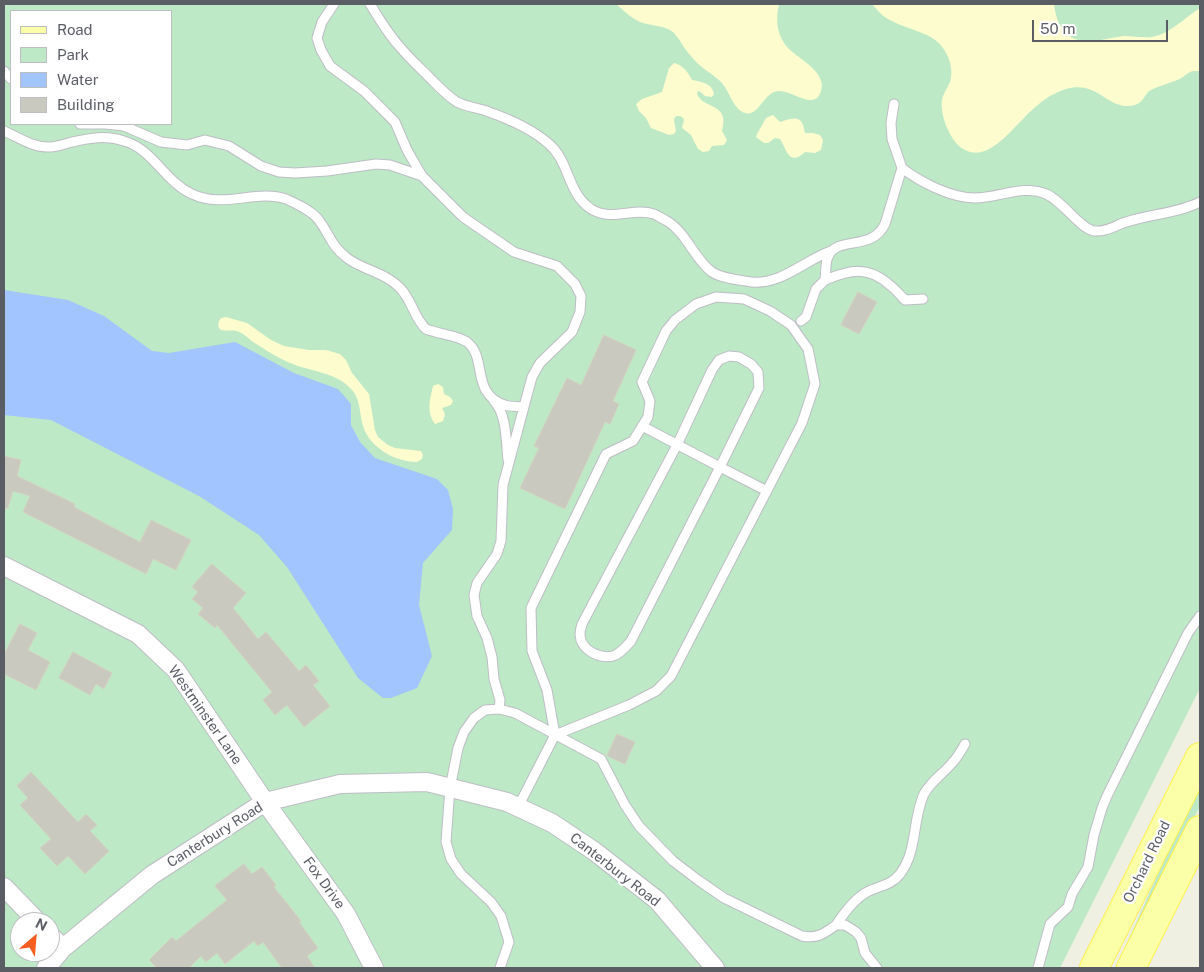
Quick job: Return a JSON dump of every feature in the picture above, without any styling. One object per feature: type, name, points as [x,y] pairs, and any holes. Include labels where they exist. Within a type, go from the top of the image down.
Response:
[{"type":"main road","name":"Orchard Road","points":[[1094,968],[1200,757]]},
{"type":"main road","points":[[1131,968],[1200,830]]},
{"type":"street","name":"Westminster Lane","points":[[4,566],[138,634],[176,670],[265,802]]},
{"type":"street","name":"Canterbury Road","points":[[46,968],[63,948],[152,874],[265,802],[340,784],[427,782],[507,802],[552,823],[594,851],[657,900],[716,968]]},
{"type":"street","name":"Fox Drive","points":[[265,802],[346,914],[374,968]]},
{"type":"street","points":[[4,887],[28,912]]},
{"type":"street","points":[[60,945],[63,948]]},
{"type":"lane","points":[[334,4],[322,22],[318,38],[321,50],[330,66],[364,91],[395,122],[407,150],[422,176],[463,218],[514,252],[557,266],[575,284],[581,296],[580,312],[572,332],[540,363],[532,377],[504,485]]},
{"type":"lane","points":[[370,4],[399,46],[445,94],[458,103],[490,112],[529,130],[549,144],[559,156],[575,193],[592,209],[602,215],[613,216],[643,213],[654,214],[670,222],[712,272],[721,276],[750,282],[776,280],[817,256],[850,243],[876,237],[882,231],[902,168],[892,139],[891,123],[894,104]]},
{"type":"lane","points":[[114,125],[124,126],[161,142],[187,145],[205,140],[229,146],[261,166],[279,172],[327,171],[376,164],[390,165],[422,176]]},
{"type":"lane","points":[[4,131],[29,143],[49,148],[103,137],[124,140],[142,149],[181,188],[191,194],[215,201],[283,198],[304,208],[317,219],[336,248],[348,259],[398,286],[426,329],[467,342],[476,356],[480,379],[489,396],[500,406],[508,460],[504,485],[501,540],[497,554],[477,583],[474,595],[477,616],[487,638],[492,657],[494,679],[500,700],[499,709]]},
{"type":"lane","points":[[902,168],[914,177],[948,193],[963,197],[985,197],[1028,190],[1046,194],[1058,202],[1085,228],[1094,231],[1106,230],[1141,217],[1191,207],[1200,202]]},
{"type":"lane","points":[[825,280],[827,258],[831,251]]},
{"type":"lane","points":[[801,321],[806,317],[816,289],[825,280],[857,270],[883,279],[905,300],[923,299]]},
{"type":"lane","points":[[518,807],[555,735],[547,690],[532,651],[531,608],[606,454],[632,441],[648,417],[650,401],[642,382],[666,331],[675,320],[696,304],[716,296],[744,299],[770,311],[791,325],[808,349],[815,384],[802,423],[671,676],[656,691],[629,705],[555,735]]},
{"type":"lane","points":[[729,356],[739,357],[751,364],[758,372],[759,388],[720,467],[631,641],[626,648],[614,656],[600,656],[592,653],[583,646],[580,635],[582,624],[677,445],[712,370],[719,360],[729,356]]},
{"type":"lane","points":[[489,396],[506,406],[524,407]]},
{"type":"lane","points":[[642,426],[767,492]]},
{"type":"lane","points":[[1038,968],[1050,924],[1068,907],[1072,894],[1088,868],[1094,835],[1102,808],[1188,633],[1200,616]]},
{"type":"lane","points":[[500,968],[508,942],[501,916],[491,902],[461,874],[451,859],[446,842],[450,788],[458,748],[464,732],[474,718],[486,710],[499,709],[515,713],[601,759],[625,806],[639,826],[674,861],[718,894],[802,936],[815,938],[836,925],[858,898],[866,892],[895,880],[902,872],[913,847],[923,796],[929,784],[952,764],[965,744]]},
{"type":"lane","points":[[836,925],[845,926],[862,938],[865,953],[877,968]]},
{"type":"green space","points":[[4,4],[1200,4],[1200,688],[1060,968],[4,968]]},
{"type":"green space","points":[[1200,781],[1200,806],[1120,966],[1117,965]]},
{"type":"sand","points":[[616,4],[779,4],[777,22],[782,39],[789,49],[817,73],[822,84],[821,91],[814,100],[808,100],[783,91],[773,92],[754,111],[745,113],[737,108],[720,81],[694,60],[673,32],[665,28],[640,22]]},
{"type":"sand","points":[[872,4],[1054,4],[1058,21],[1066,33],[1079,40],[1087,41],[1124,36],[1157,36],[1200,8],[1200,71],[1193,71],[1180,79],[1150,90],[1135,105],[1124,106],[1115,103],[1089,89],[1079,87],[1066,89],[1050,96],[1038,105],[993,147],[976,153],[967,151],[954,141],[943,115],[943,96],[950,82],[951,71],[949,60],[942,46],[929,36],[889,19],[881,14]]},
{"type":"sand","points":[[674,63],[685,69],[692,80],[706,84],[713,90],[714,94],[712,97],[705,96],[699,91],[697,92],[699,98],[719,110],[722,115],[724,121],[722,131],[727,140],[724,145],[712,146],[709,151],[703,152],[698,149],[691,135],[682,128],[684,120],[682,117],[675,117],[676,131],[674,134],[669,135],[651,128],[646,118],[639,111],[636,104],[642,99],[662,92],[669,68]]},
{"type":"sand","points":[[773,115],[780,122],[793,119],[799,120],[803,125],[805,133],[820,135],[823,140],[821,150],[815,153],[805,152],[795,158],[789,155],[780,139],[775,138],[768,143],[764,143],[756,137],[766,118]]},
{"type":"sand","points":[[226,317],[247,323],[271,340],[284,346],[309,350],[326,350],[340,354],[369,394],[375,430],[378,437],[395,448],[421,451],[422,459],[417,462],[400,459],[377,447],[366,434],[358,400],[349,387],[330,375],[283,360],[239,332],[221,330],[218,326],[219,321],[221,318]]},
{"type":"sand","points":[[438,384],[443,387],[444,394],[453,401],[451,405],[442,408],[445,414],[443,421],[435,424],[430,415],[430,405],[433,386]]},
{"type":"water","points":[[4,290],[68,300],[104,316],[152,351],[169,353],[235,342],[294,373],[338,389],[351,404],[351,425],[360,442],[375,458],[437,479],[448,490],[453,509],[452,530],[423,563],[419,605],[432,656],[417,688],[391,698],[383,698],[358,678],[287,567],[259,535],[199,496],[51,420],[4,415]]},
{"type":"building","points":[[858,292],[877,302],[859,334],[841,325]]},
{"type":"building","points":[[604,335],[636,350],[613,401],[619,404],[610,424],[605,422],[565,509],[520,488],[539,448],[534,446],[567,378],[581,385]]},
{"type":"building","points":[[4,456],[21,460],[17,476],[75,504],[74,507],[140,542],[151,520],[191,540],[176,570],[153,559],[146,574],[23,512],[30,496],[13,491],[8,508],[4,508]]},
{"type":"building","points":[[212,564],[246,593],[233,608],[258,639],[266,632],[299,671],[306,665],[319,681],[313,685],[330,706],[304,727],[287,705],[275,715],[263,700],[272,692],[217,625],[215,628],[198,614],[203,608],[192,599],[198,592],[192,587]]},
{"type":"building","points":[[20,624],[37,633],[28,650],[50,662],[36,690],[4,674],[4,655]]},
{"type":"building","points":[[73,652],[112,673],[104,689],[96,684],[90,695],[59,678]]},
{"type":"building","points":[[617,734],[635,742],[625,764],[607,756]]},
{"type":"building","points":[[31,772],[78,822],[86,814],[97,825],[90,831],[109,851],[85,874],[68,856],[57,866],[40,848],[51,839],[20,805],[28,798],[17,786]]},
{"type":"building","points":[[244,864],[252,874],[262,867],[276,885],[274,887],[301,921],[299,922],[318,948],[307,956],[315,968],[282,968],[263,942],[258,946],[254,941],[225,964],[217,953],[206,962],[201,956],[189,968],[157,968],[149,960],[172,937],[176,941],[227,900],[215,886]]}]
